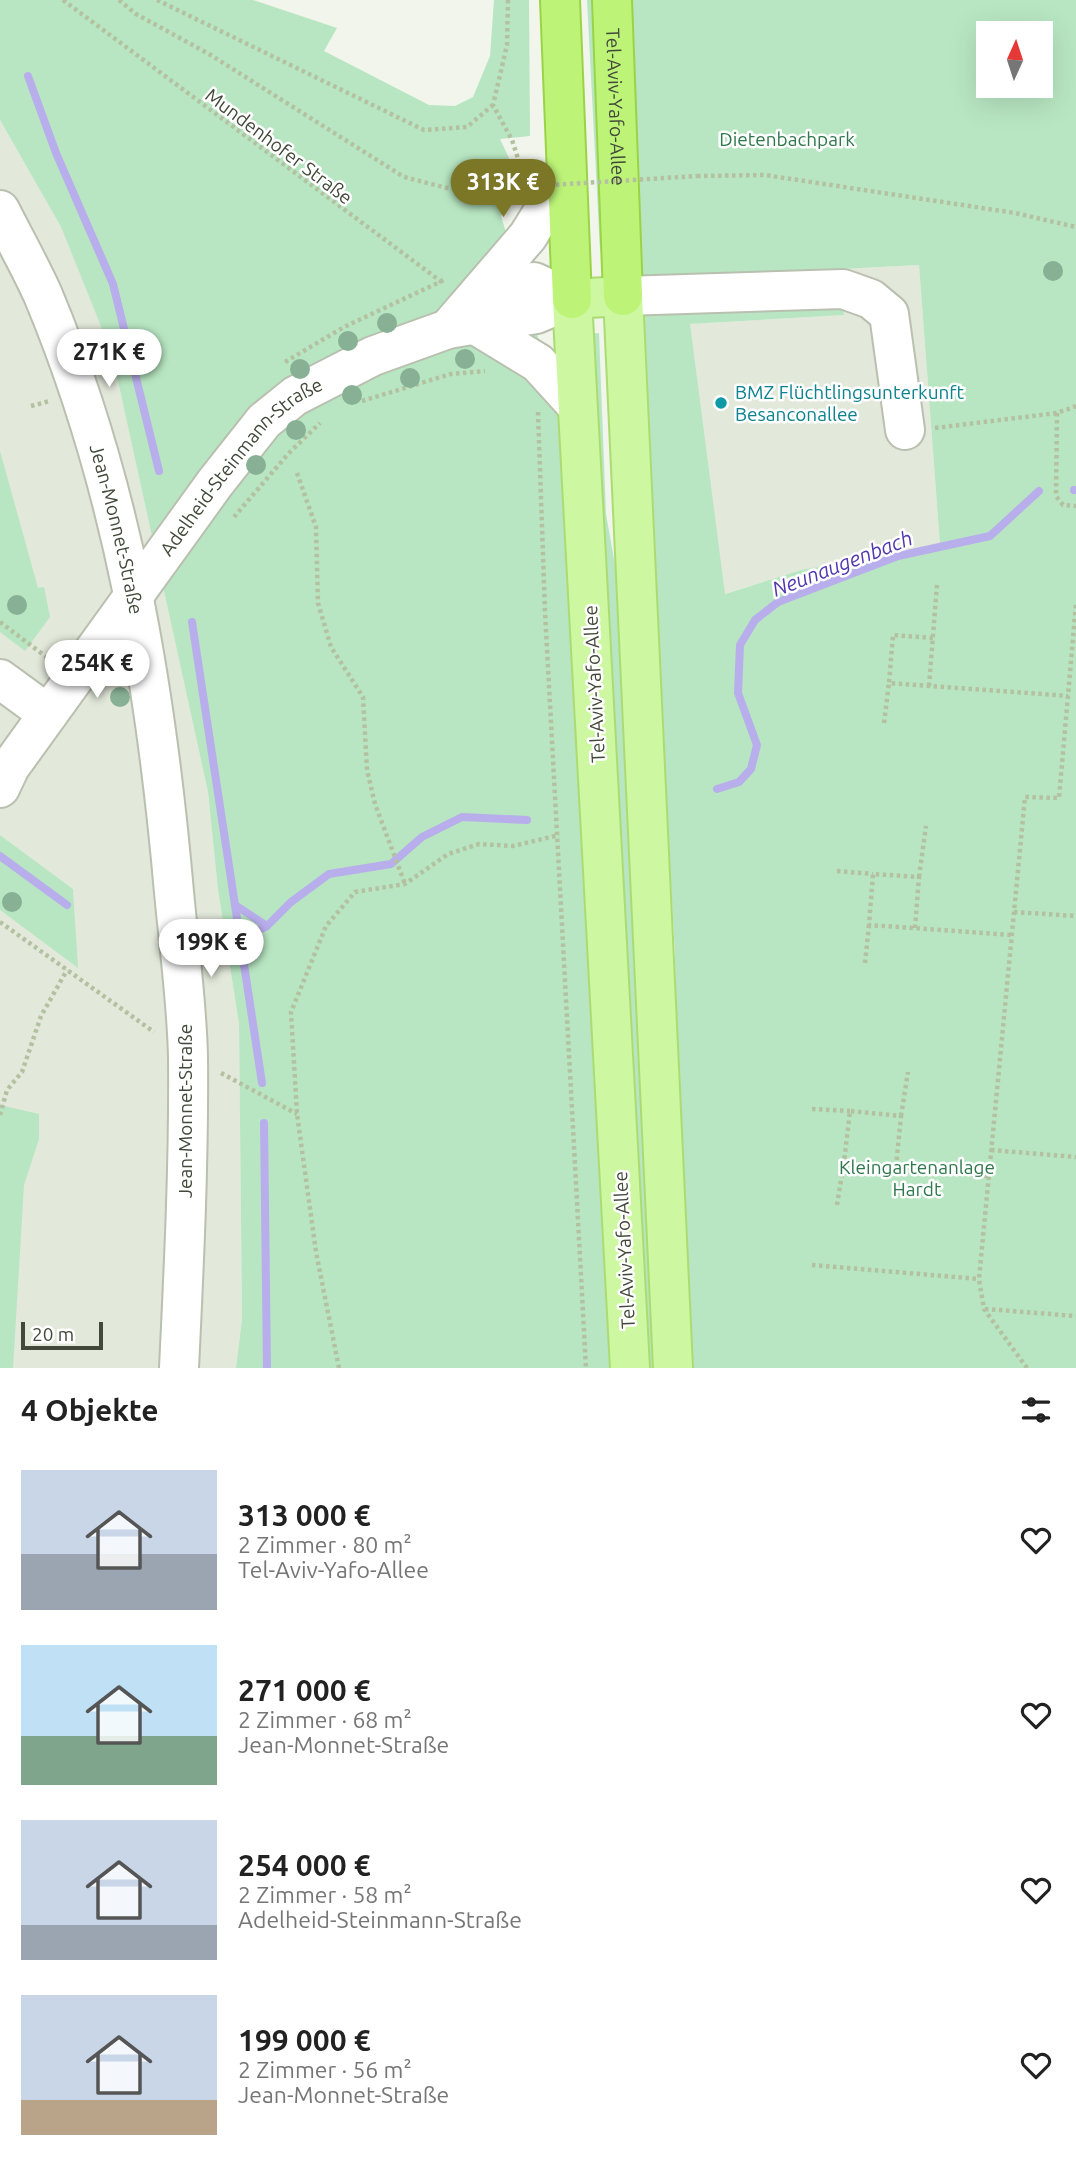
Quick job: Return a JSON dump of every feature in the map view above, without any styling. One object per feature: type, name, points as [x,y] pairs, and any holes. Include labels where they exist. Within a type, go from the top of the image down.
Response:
[{"type":"highway","name":"Tel-Aviv-Yafo-Allee","points":[[560,0],[572,299]]},
{"type":"highway","name":"Tel-Aviv-Yafo-Allee","points":[[612,0],[623,296]]},
{"type":"main road","points":[[572,299],[623,296]]},
{"type":"main road","name":"Tel-Aviv-Yafo-Allee","points":[[623,296],[673,1368]]},
{"type":"main road","name":"Tel-Aviv-Yafo-Allee","points":[[572,299],[630,1368]]},
{"type":"street","points":[[565,176],[528,236],[468,315],[538,363],[577,406]]},
{"type":"street","name":"Jean-Monnet-Straße","points":[[0,210],[42,294],[80,394],[111,490],[135,597],[160,757],[188,1055],[186,1240],[179,1368]]},
{"type":"street","name":"Adelheid-Steinmann-Straße","points":[[3,777],[215,483],[264,421],[295,396],[330,376],[468,315],[534,282],[572,299]]},
{"type":"street","points":[[623,296],[843,289],[871,299],[888,314],[905,430]]},
{"type":"street","points":[[0,679],[48,714]]},
{"type":"path","name":"Mundenhofer Straße","points":[[63,0],[375,236],[442,281],[468,315]]},
{"type":"path","points":[[119,0],[136,14],[209,54],[404,177],[447,188],[486,189],[765,174],[1015,213],[1076,227]]},
{"type":"path","points":[[157,0],[424,130],[467,127],[493,105],[507,45],[508,0]]},
{"type":"path","points":[[493,105],[512,139],[526,191]]},
{"type":"path","points":[[356,403],[451,374],[491,370]]},
{"type":"path","points":[[538,404],[545,612],[586,1368]]},
{"type":"path","points":[[905,430],[1057,413],[1076,406]]},
{"type":"path","points":[[1057,413],[1056,496],[1063,505],[1076,506]]},
{"type":"path","points":[[230,522],[288,454],[326,419]]},
{"type":"path","points":[[297,473],[316,527],[318,603],[331,647],[363,697],[367,770],[405,884]]},
{"type":"path","points":[[929,686],[937,585]]},
{"type":"path","points":[[1027,1368],[984,1309],[979,1279],[1025,797],[1059,798],[1073,667],[1076,604]]},
{"type":"path","points":[[0,622],[75,679]]},
{"type":"path","points":[[884,723],[893,635],[933,638]]},
{"type":"path","points":[[889,683],[1068,696]]},
{"type":"path","points":[[915,928],[926,826]]},
{"type":"path","points":[[339,1368],[316,1252],[297,1114],[292,1012],[326,926],[355,892],[405,884],[448,854],[479,844],[513,846],[559,835]]},
{"type":"path","points":[[837,871],[919,877]]},
{"type":"path","points":[[865,963],[873,874]]},
{"type":"path","points":[[1014,912],[1076,916]]},
{"type":"path","points":[[0,922],[188,1055],[297,1114]]},
{"type":"path","points":[[869,925],[1012,935]]},
{"type":"path","points":[[0,1115],[7,1090],[22,1072],[41,1016],[66,970]]},
{"type":"path","points":[[896,1167],[908,1072]]},
{"type":"path","points":[[812,1109],[901,1116]]},
{"type":"path","points":[[838,1205],[850,1111]]},
{"type":"path","points":[[992,1150],[1076,1157]]},
{"type":"path","points":[[844,1162],[989,1176]]},
{"type":"path","points":[[812,1265],[979,1279]]},
{"type":"path","points":[[984,1309],[1076,1316]]},
{"type":"shaded area","points":[[0,120],[61,227],[112,354],[208,792],[218,890],[239,1024],[242,1319],[236,1368],[0,1368],[0,910],[77,967],[73,889],[0,835]]},
{"type":"shaded area","points":[[919,265],[940,545],[801,570],[724,594],[689,324],[844,315],[842,269]]},
{"type":"green space","points":[[0,0],[253,0],[337,28],[324,51],[429,105],[455,106],[473,97],[490,56],[494,0],[529,0],[530,136],[500,139],[515,178],[513,195],[501,216],[564,422],[610,1368],[236,1368],[242,1319],[239,1024],[218,890],[208,792],[112,354],[61,227],[0,120]]},
{"type":"green space","points":[[587,0],[597,0],[604,257],[600,250]]},
{"type":"green space","points":[[626,0],[1076,0],[1076,1368],[693,1368],[676,1044],[675,953],[656,626]],"holes":[[[919,265],[940,545],[801,570],[725,594],[690,324],[844,315],[842,269]]]},
{"type":"green space","points":[[599,333],[606,514],[622,604],[657,1368],[641,1368],[590,334]]},
{"type":"green space","points":[[0,451],[38,588],[44,587],[50,617],[25,651],[0,632]]},
{"type":"green space","points":[[0,835],[73,889],[78,968],[0,910]]},
{"type":"green space","points":[[0,1105],[39,1114],[39,1139],[24,1185],[13,1368],[0,1368]]},
{"type":"waterway","points":[[28,76],[56,153],[113,284],[159,471]]},
{"type":"waterway","name":"Neunaugenbach","points":[[717,789],[739,782],[751,769],[757,745],[738,693],[740,645],[755,620],[778,602],[898,556],[990,536],[1039,491]]},
{"type":"waterway","points":[[192,622],[262,1083]]},
{"type":"waterway","name":"Neunaugenbach","points":[[252,934],[267,926],[291,902],[329,874],[391,864],[422,837],[462,817],[527,820]]},
{"type":"waterway","name":"Neunaugenbach","points":[[0,856],[67,905]]},
{"type":"waterway","points":[[235,905],[267,926]]},
{"type":"waterway","points":[[264,1123],[267,1368]]},
{"type":"place","name":"BMZ Flüchtlingsunterkunft Besanconallee","points":[[721,403]]},
{"type":"park label","name":"Dietenbachpark","points":[[787,139]]},
{"type":"park label","name":"Kleingartenanlage Hardt","points":[[917,1178]]}]
